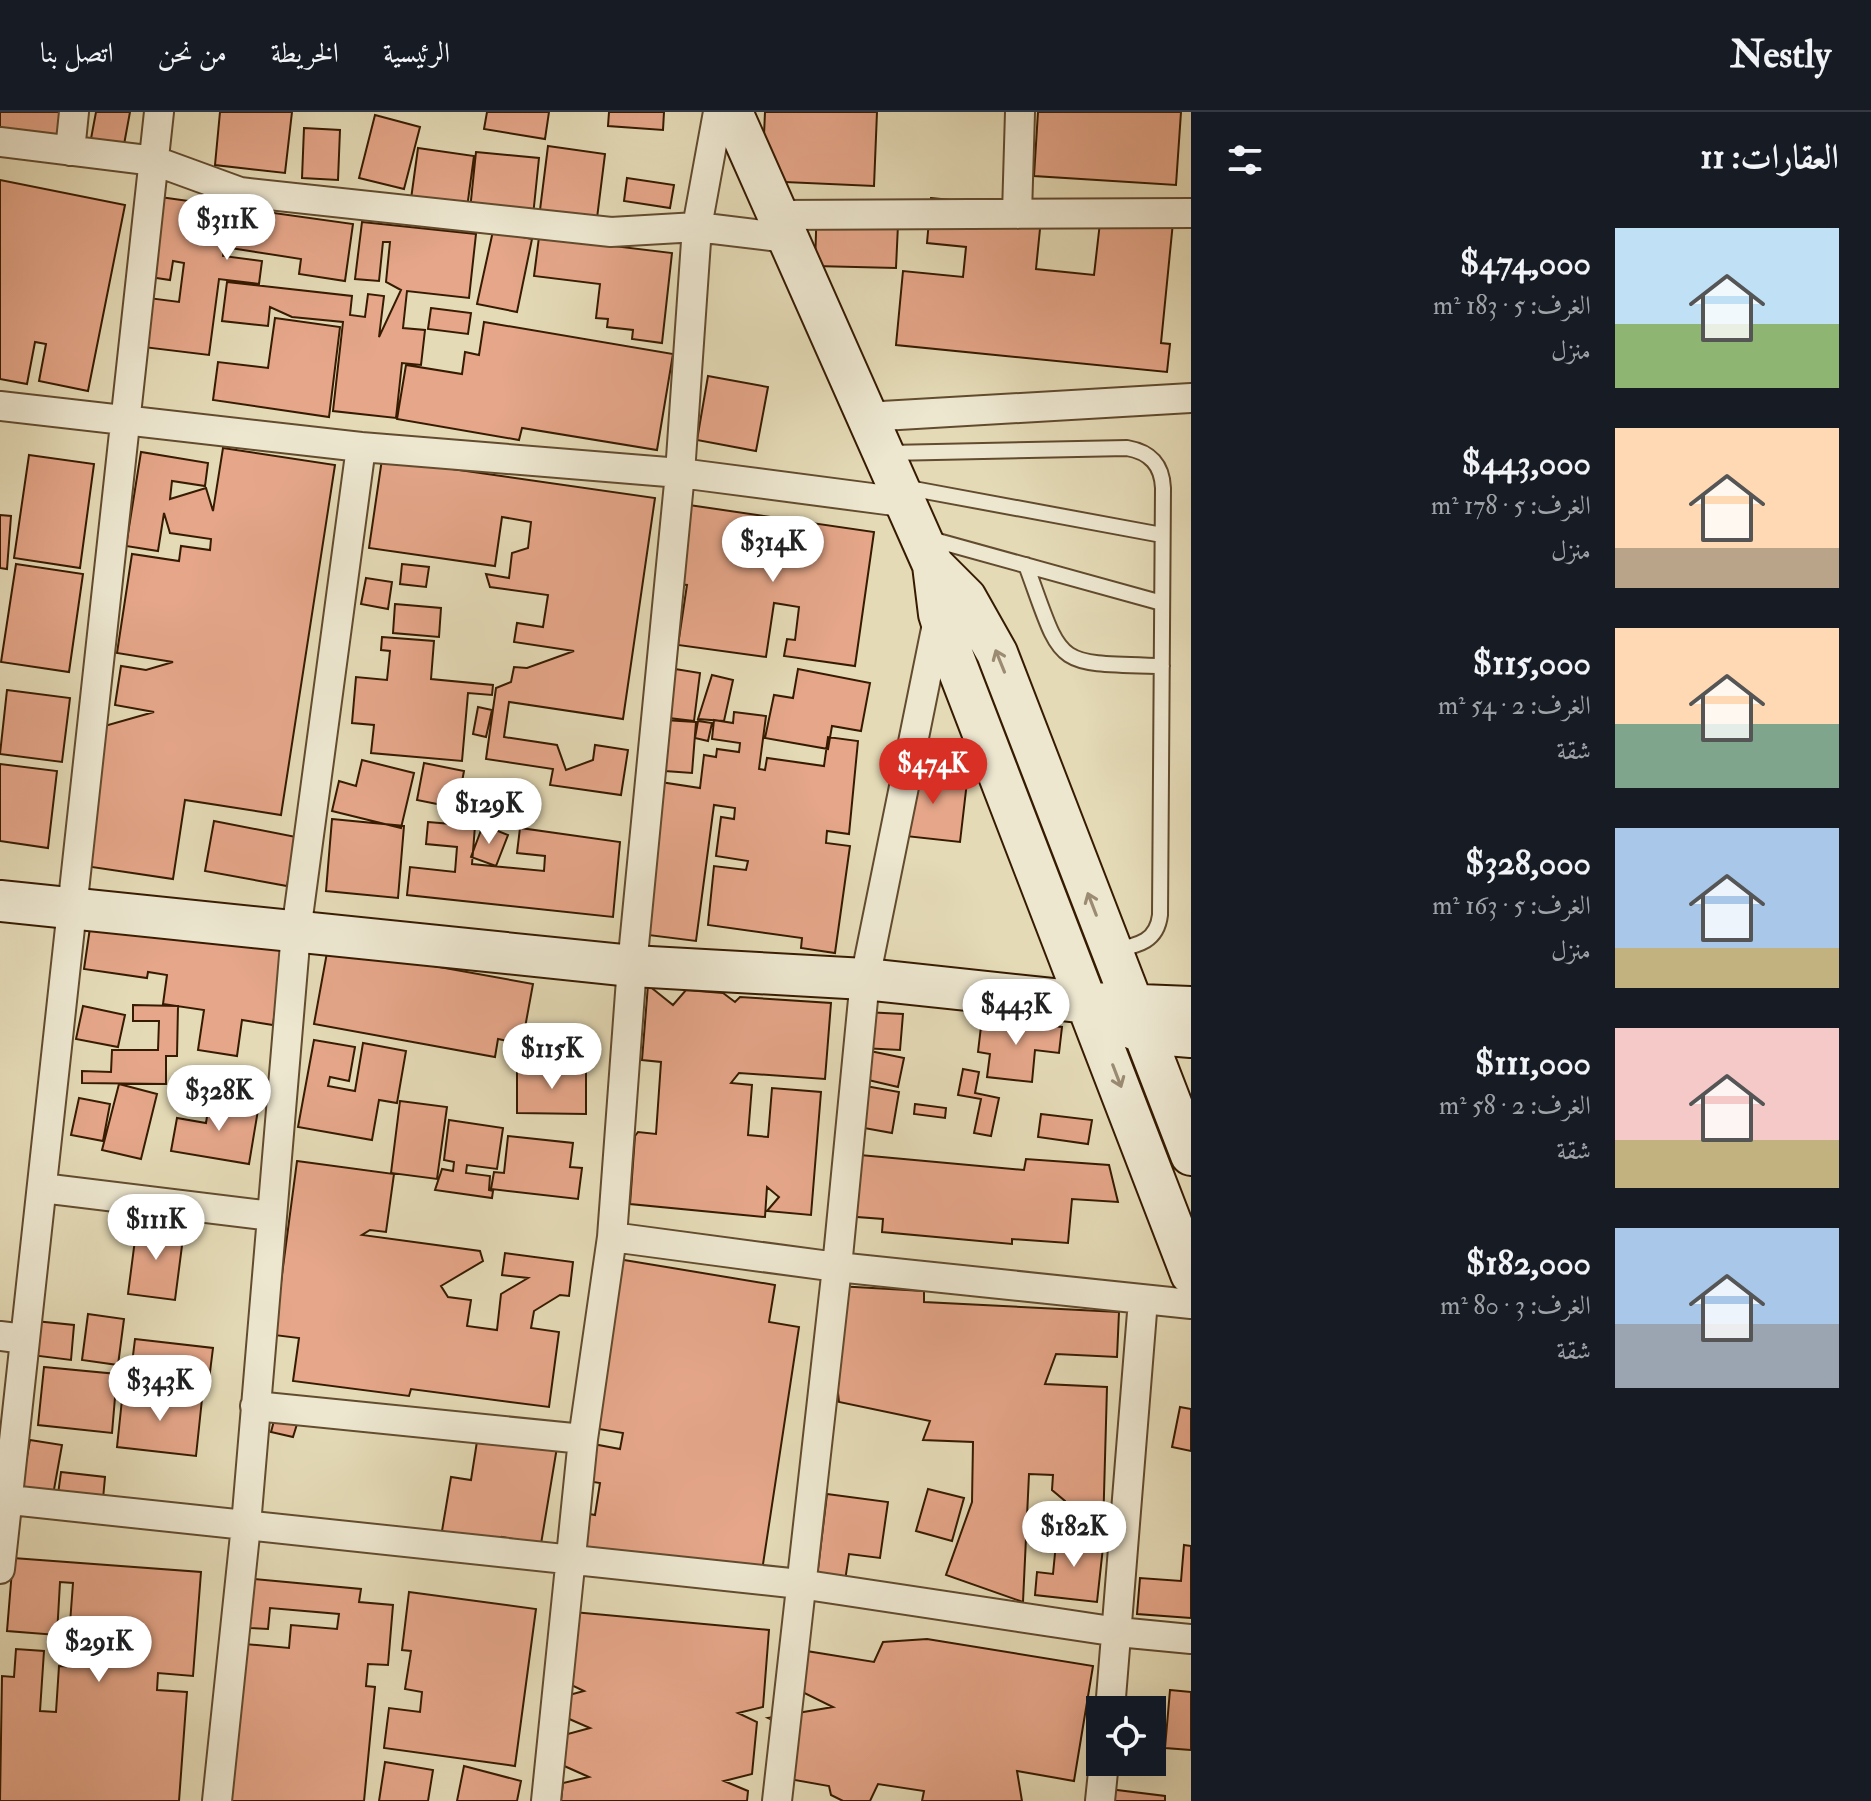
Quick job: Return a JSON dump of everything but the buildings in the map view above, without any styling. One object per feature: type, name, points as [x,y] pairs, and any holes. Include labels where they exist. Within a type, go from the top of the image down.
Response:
[{"type":"main road","points":[[732,112],[906,508],[939,614],[1191,1274]]},
{"type":"main road","points":[[906,508],[966,598],[997,653],[1191,1155]]},
{"type":"main road","points":[[0,901],[632,966],[865,979],[1090,1003],[1191,1037]]},
{"type":"main road","points":[[1137,1018],[1191,1007]]},
{"type":"street","points":[[70,151],[74,112]]},
{"type":"street","points":[[0,1569],[13,1337],[42,1188],[159,112]]},
{"type":"street","points":[[546,1801],[583,1439],[612,1237],[632,966],[680,473],[697,227],[718,112]]},
{"type":"street","points":[[1017,214],[1020,112]]},
{"type":"street","points":[[0,142],[155,161],[240,192],[611,232],[697,227],[782,227],[1017,214],[1191,213]]},
{"type":"street","points":[[865,417],[1191,398]]},
{"type":"street","points":[[0,406],[361,447],[680,473],[906,508]]},
{"type":"street","points":[[217,1801],[246,1525],[296,932],[361,447]]},
{"type":"street","points":[[777,1801],[837,1267],[865,979],[939,614]]},
{"type":"street","points":[[42,1188],[272,1216]]},
{"type":"street","points":[[612,1237],[837,1267],[1191,1304]]},
{"type":"street","points":[[1111,1696],[1143,1300]]},
{"type":"street","points":[[255,1406],[583,1439]]},
{"type":"street","points":[[4,1499],[800,1584],[1118,1632],[1191,1639]]},
{"type":"street","points":[[1100,1801],[1103,1776]]},
{"type":"lane","points":[[906,508],[1139,450],[1150,456],[1162,476],[1159,926],[1145,943],[1110,951]]},
{"type":"lane","points":[[906,508],[1162,535]]},
{"type":"lane","points":[[906,508],[1026,565],[1162,603]]},
{"type":"lane","points":[[1026,565],[1054,641],[1068,657],[1091,664],[1162,666]]}]
